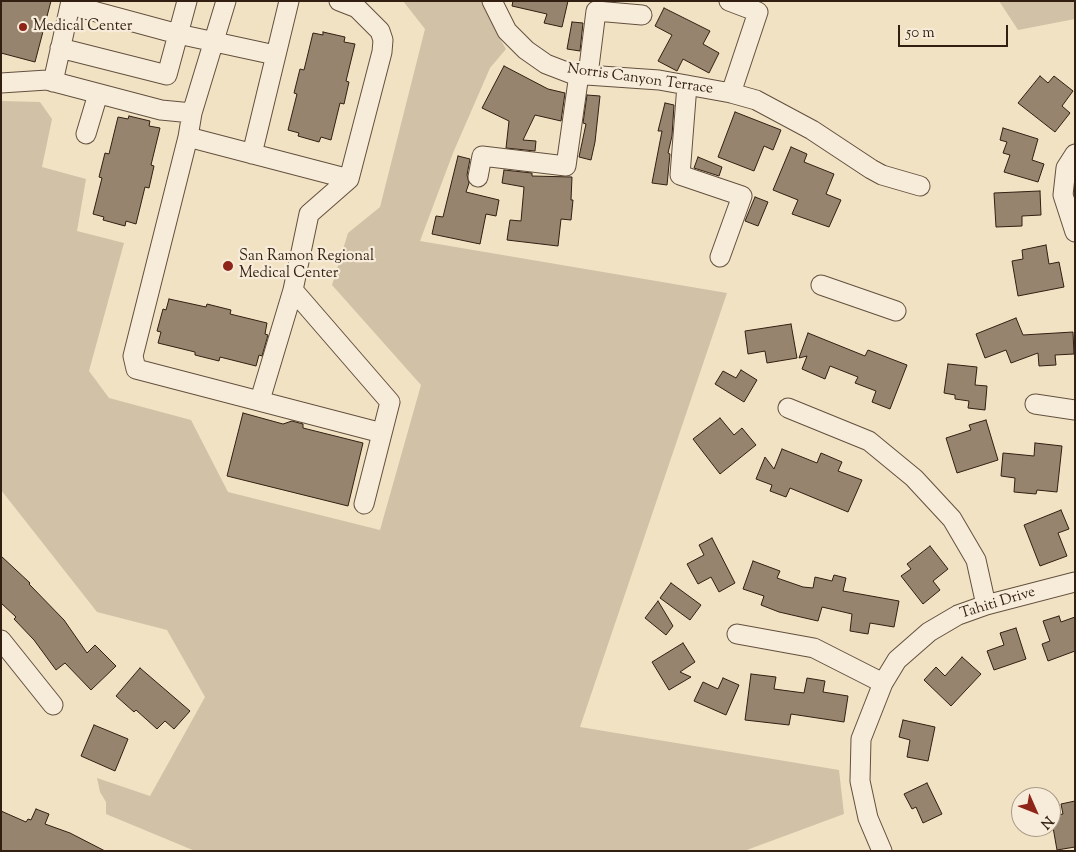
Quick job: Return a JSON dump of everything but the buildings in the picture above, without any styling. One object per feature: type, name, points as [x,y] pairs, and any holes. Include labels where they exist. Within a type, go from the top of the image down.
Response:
[{"type":"street","points":[[60,48],[167,75],[187,1]]},
{"type":"street","points":[[226,1],[192,113],[188,137],[133,356],[134,365],[136,369],[382,433]]},
{"type":"street","points":[[252,154],[289,1]]},
{"type":"street","points":[[260,400],[293,290],[310,214],[349,179],[382,52],[383,40],[380,31],[357,8],[339,1]]},
{"type":"street","name":"Norris Canyon Terrace","points":[[492,1],[507,31],[526,50],[546,64],[572,74],[659,80],[731,93],[756,100],[812,130],[860,163],[882,175],[920,186]]},
{"type":"street","points":[[730,1],[758,12],[731,93]]},
{"type":"street","points":[[53,82],[71,3],[178,34],[214,40],[275,55]]},
{"type":"street","points":[[478,177],[482,156],[566,166],[596,11],[642,15]]},
{"type":"street","points":[[1,83],[47,80],[161,110],[192,113]]},
{"type":"street","points":[[687,85],[680,175],[742,196],[720,257]]},
{"type":"street","points":[[86,134],[98,94]]},
{"type":"street","points":[[188,137],[349,179]]},
{"type":"street","points":[[1075,154],[1066,168],[1063,195],[1075,232]]},
{"type":"street","points":[[821,285],[896,311]]},
{"type":"street","points":[[293,290],[390,402],[364,504]]},
{"type":"street","points":[[1035,404],[1075,410]]},
{"type":"street","points":[[788,408],[869,441],[914,478],[952,519],[976,560],[986,605]]},
{"type":"street","name":"Tahiti Drive","points":[[882,851],[868,818],[860,781],[861,739],[883,683],[897,660],[929,632],[958,615],[986,605],[1075,582]]},
{"type":"street","points":[[737,634],[814,648],[883,683]]},
{"type":"street","points":[[1,640],[53,705]]},
{"type":"shaded area","points":[[403,1],[482,1],[506,49],[490,68],[453,153],[420,241],[727,293],[580,727],[839,770],[844,814],[744,851],[195,851],[106,814],[106,802],[100,792],[97,778],[150,796],[205,697],[167,630],[97,612],[1,490],[1,101],[40,102],[52,119],[42,167],[86,179],[77,231],[124,243],[89,371],[109,398],[191,420],[228,492],[380,530],[421,385],[332,285],[348,233],[380,207],[425,29]]},
{"type":"shaded area","points":[[999,1],[1075,1],[1075,19],[1018,30]]},
{"type":"place","name":"Medical Center","points":[[23,27]]},
{"type":"place","name":"San Ramon Regional Medical Center","points":[[228,266]]}]
